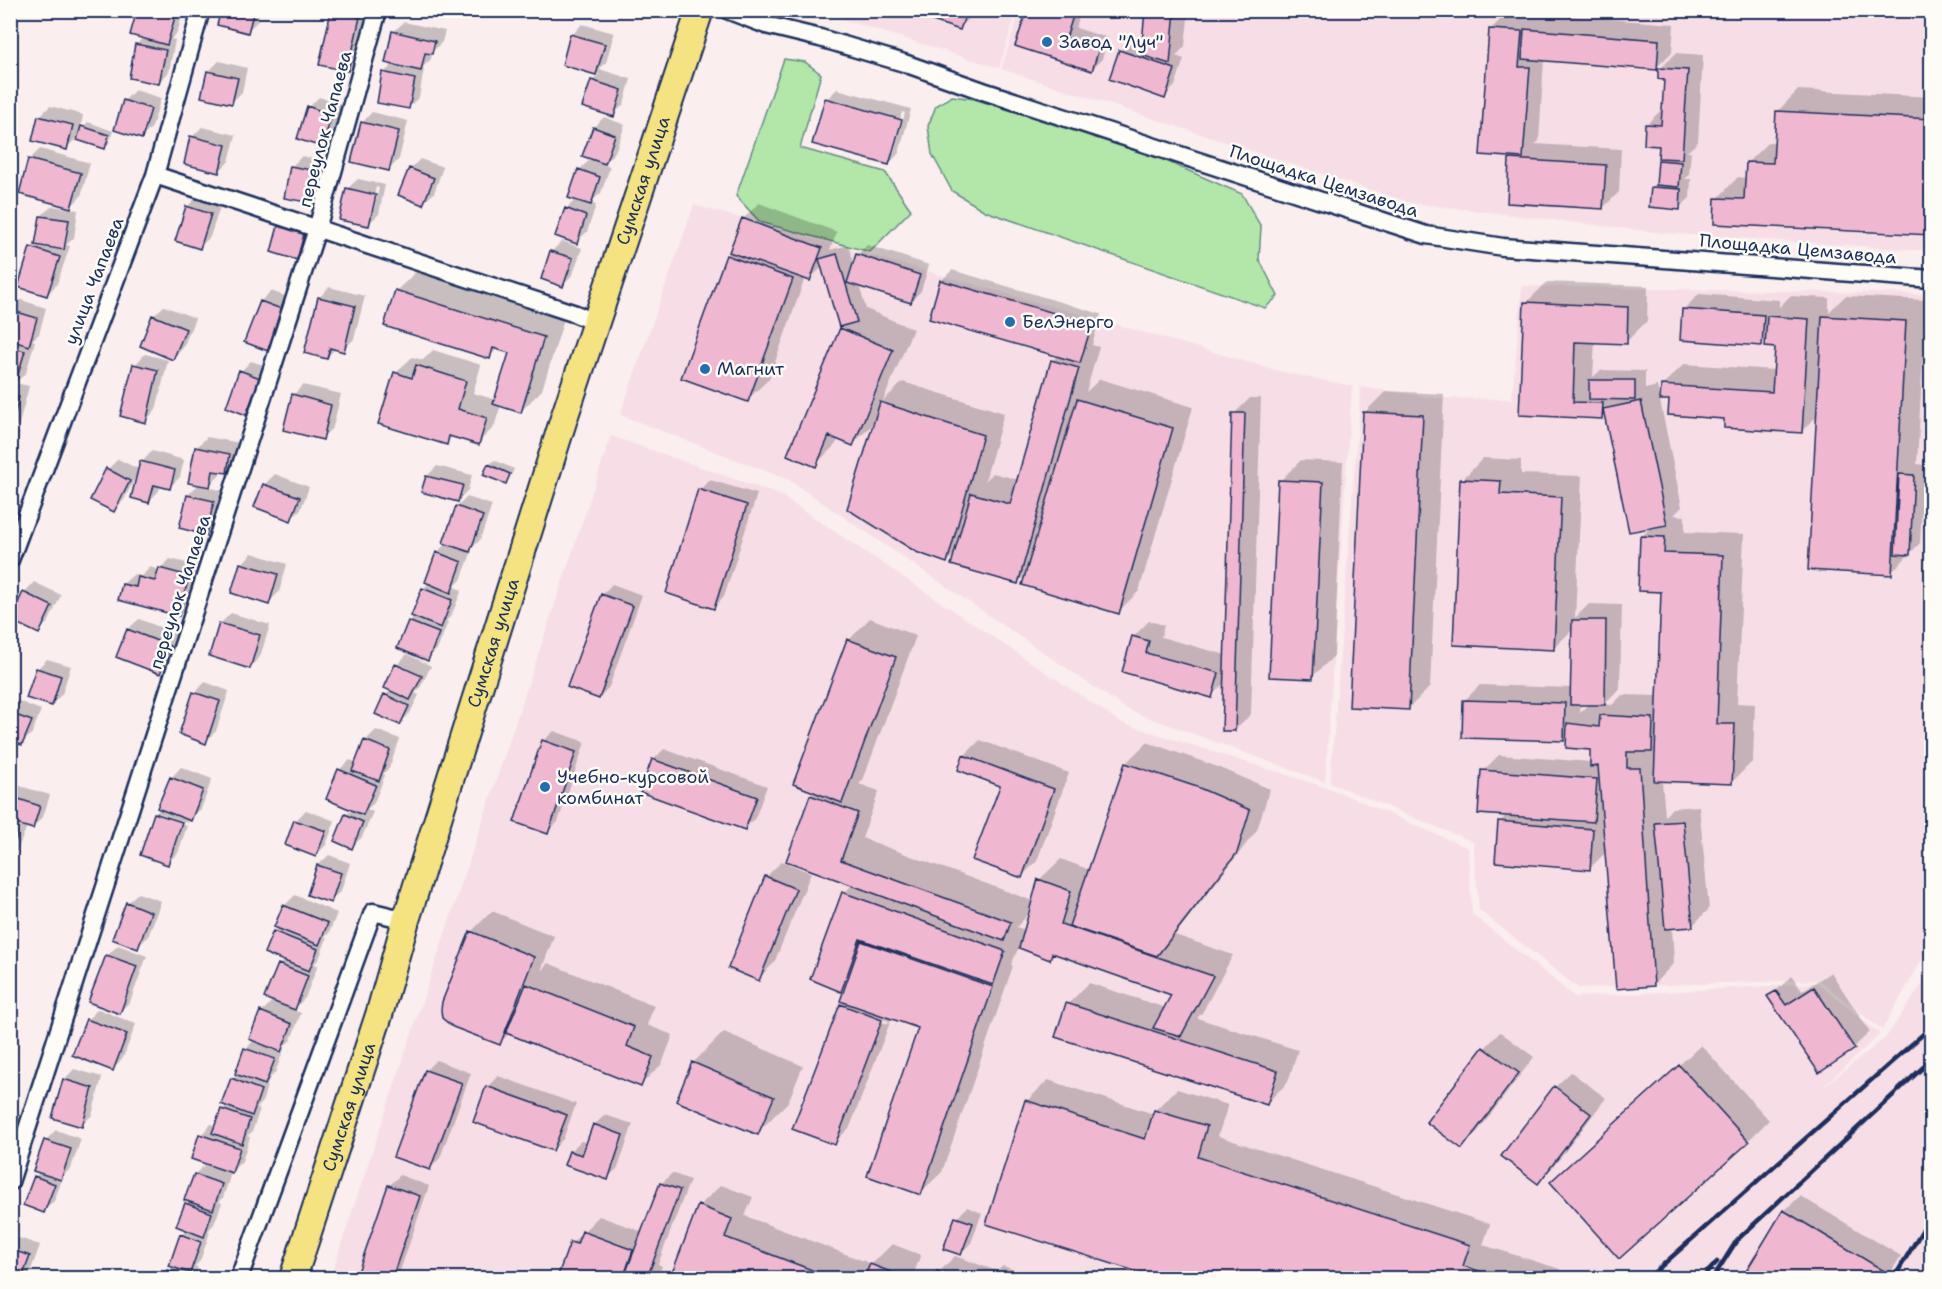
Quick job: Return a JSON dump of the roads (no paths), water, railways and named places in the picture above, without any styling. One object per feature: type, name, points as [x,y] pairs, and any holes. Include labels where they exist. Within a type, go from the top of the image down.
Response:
[{"type":"main road","name":"Сумская улица","points":[[293,1278],[379,1015],[406,920],[596,323],[700,10]]},
{"type":"street","name":"улица Чапаева","points":[[10,560],[155,175],[201,10]]},
{"type":"street","name":"переулок Чапаева","points":[[10,1182],[317,229],[378,10]]},
{"type":"street","name":"Площадка Цемзавода","points":[[727,10],[766,26],[820,38],[904,63],[1426,236],[1503,247],[1932,279]]},
{"type":"street","points":[[155,175],[576,314],[596,323]]},
{"type":"street","points":[[239,1278],[373,912],[406,920]]},
{"type":"railway","points":[[1648,1278],[1932,1025]]},
{"type":"railway","points":[[1713,1278],[1737,1240],[1932,1059]]},
{"type":"railway","points":[[1894,1278],[1932,1214]]},
{"type":"railway","points":[[1702,1278],[1717,1262]]},
{"type":"place","name":"Завод \"Луч\"","points":[[1047,42]]},
{"type":"place","name":"БелЭнерго","points":[[1010,322]]},
{"type":"place","name":"Магнит","points":[[705,369]]},
{"type":"place","name":"Учебно-курсовой комбинат","points":[[545,787]]}]
